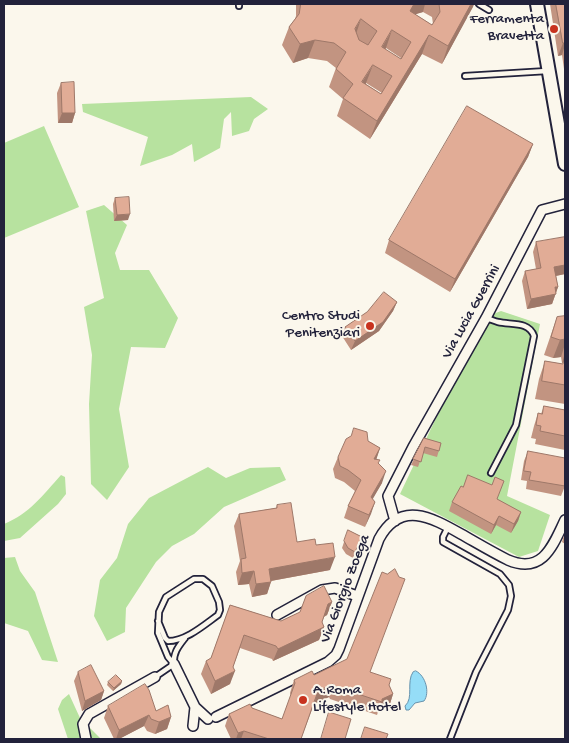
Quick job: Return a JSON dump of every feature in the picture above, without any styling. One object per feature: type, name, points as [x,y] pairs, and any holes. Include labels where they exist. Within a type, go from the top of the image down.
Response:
[{"type":"main road","points":[[537,4],[565,164]]},
{"type":"street","name":"Via Lucia Guerrini","points":[[395,521],[388,496],[413,447],[486,318],[542,210],[565,204]]},
{"type":"street","points":[[395,521],[407,516],[424,516],[508,560],[520,564],[536,561],[547,555],[565,520]]},
{"type":"street","name":"Via Giorgio Zoega","points":[[195,707],[212,718],[328,662],[336,655],[379,539],[387,527],[395,521]]},
{"type":"street","points":[[277,615],[330,587],[357,596]]},
{"type":"street","points":[[174,664],[195,707],[193,726]]},
{"type":"street","points":[[85,735],[84,721],[88,714],[156,676]]},
{"type":"lane","points":[[479,4],[489,10]]},
{"type":"lane","points":[[466,76],[549,71]]},
{"type":"lane","points":[[486,318],[498,322],[525,326],[533,332],[534,336],[516,425],[491,473]]},
{"type":"lane","points":[[448,527],[443,537],[443,542],[500,574],[509,585],[511,596],[508,610],[476,672],[450,739]]},
{"type":"lane","points":[[201,578],[212,586],[219,602],[220,610],[216,617],[186,637],[176,650],[174,664],[168,657],[159,637],[158,621],[160,609],[169,594],[194,579],[201,578]]},
{"type":"lane","points":[[158,621],[168,641],[186,637]]},
{"type":"lane","points":[[156,676],[174,664]]},
{"type":"green space","points":[[251,97],[268,109],[254,119],[249,131],[232,136],[231,112],[224,119],[220,148],[194,162],[192,144],[172,155],[140,166],[148,137],[83,112],[82,104]]},
{"type":"green space","points":[[44,126],[79,207],[4,238],[4,143]]},
{"type":"green space","points":[[104,205],[127,225],[115,253],[120,270],[149,270],[178,318],[165,348],[131,347],[119,409],[129,467],[107,500],[91,484],[89,404],[92,355],[84,307],[104,298],[86,211]]},
{"type":"green space","points":[[501,311],[540,324],[507,496],[550,515],[538,551],[519,557],[400,494],[437,416],[493,314]]},
{"type":"green space","points":[[208,467],[226,478],[250,468],[280,467],[286,480],[224,507],[194,534],[172,546],[156,562],[126,608],[125,632],[107,641],[94,616],[100,580],[117,558],[128,524],[149,498]]},
{"type":"green space","points":[[61,475],[65,477],[66,494],[58,504],[20,538],[4,541],[4,524],[21,515],[42,497]]},
{"type":"green space","points":[[15,557],[20,571],[35,592],[58,662],[42,660],[28,631],[4,623],[4,558]]},
{"type":"green space","points":[[69,694],[80,718],[101,739],[68,739],[58,709],[62,700]]},
{"type":"water","points":[[416,671],[425,681],[427,689],[426,698],[424,701],[415,703],[409,710],[406,710],[405,706],[409,699],[411,676]]},
{"type":"building","points":[[301,4],[414,4],[410,11],[432,25],[440,12],[439,4],[471,4],[448,46],[429,35],[377,121],[343,98],[353,84],[336,69],[346,52],[334,43],[315,40],[300,44],[289,27],[299,14]],"holes":[[[361,19],[377,31],[368,45],[359,40],[355,29]],[[392,30],[411,42],[401,59],[382,47]],[[373,65],[392,76],[381,94],[362,82]]]},
{"type":"building","points":[[556,4],[565,4],[565,43],[563,43]]},
{"type":"building","points":[[74,82],[75,113],[62,113],[61,83]]},
{"type":"building","points":[[467,106],[533,144],[455,279],[389,240]]},
{"type":"building","points":[[129,197],[130,214],[117,215],[115,198]]},
{"type":"building","points":[[565,237],[565,265],[554,267],[558,287],[555,287],[556,294],[531,299],[525,271],[541,268],[536,242]]},
{"type":"building","name":"Centro Studi Penitenziari","points":[[384,292],[397,302],[383,322],[355,341],[345,327],[367,312]]},
{"type":"building","points":[[565,316],[565,339],[560,340],[551,337],[557,317]]},
{"type":"building","points":[[545,361],[563,364],[565,362],[565,385],[542,381]]},
{"type":"building","points":[[544,406],[565,410],[565,436],[540,431],[541,426],[536,425],[538,413],[542,414]]},
{"type":"building","points":[[354,428],[367,432],[368,441],[380,448],[374,459],[380,460],[378,463],[386,471],[371,497],[375,502],[369,515],[348,506],[361,480],[340,466],[338,457],[346,439],[351,436]]},
{"type":"building","points":[[424,438],[441,443],[439,451],[425,447],[421,462],[413,459]]},
{"type":"building","points":[[528,451],[565,458],[565,486],[529,480],[531,472],[524,471]]},
{"type":"building","points":[[468,475],[492,485],[495,477],[504,481],[497,499],[521,512],[514,524],[499,516],[494,525],[452,502],[461,486],[463,487]]},
{"type":"building","points":[[291,503],[297,542],[315,539],[316,545],[333,543],[335,557],[269,569],[271,582],[256,584],[254,571],[242,573],[241,559],[246,558],[239,514],[277,508],[277,505]]},
{"type":"building","points":[[348,530],[362,537],[355,552],[348,548],[344,541]]},
{"type":"building","points":[[395,569],[399,577],[405,579],[370,672],[391,679],[389,685],[393,694],[382,699],[382,702],[334,686],[333,684],[318,691],[301,739],[269,739],[244,731],[238,733],[229,714],[250,704],[252,708],[282,719],[295,683],[294,680],[312,671],[314,675],[347,659],[382,572],[387,574]]},
{"type":"building","points":[[324,586],[332,602],[328,604],[322,622],[324,627],[278,649],[276,646],[244,635],[233,667],[235,671],[215,681],[206,661],[211,658],[230,605],[281,621],[300,612],[306,596]]},
{"type":"building","points":[[91,665],[104,691],[85,701],[78,672]]},
{"type":"building","points":[[116,675],[122,681],[114,688],[108,682]]},
{"type":"building","points":[[145,684],[156,711],[168,705],[171,717],[159,722],[151,719],[149,715],[119,730],[108,706]]},
{"type":"building","points":[[329,712],[351,719],[345,739],[321,739]]},
{"type":"building","points":[[365,727],[388,734],[386,739],[361,739]]},
{"type":"place","name":"Ferramenta Bravetta","points":[[554,29]]},
{"type":"place","name":"Centro Studi Penitenziari","points":[[370,326]]},
{"type":"place","name":"A.Roma Lifestyle Hotel","points":[[303,700]]}]
